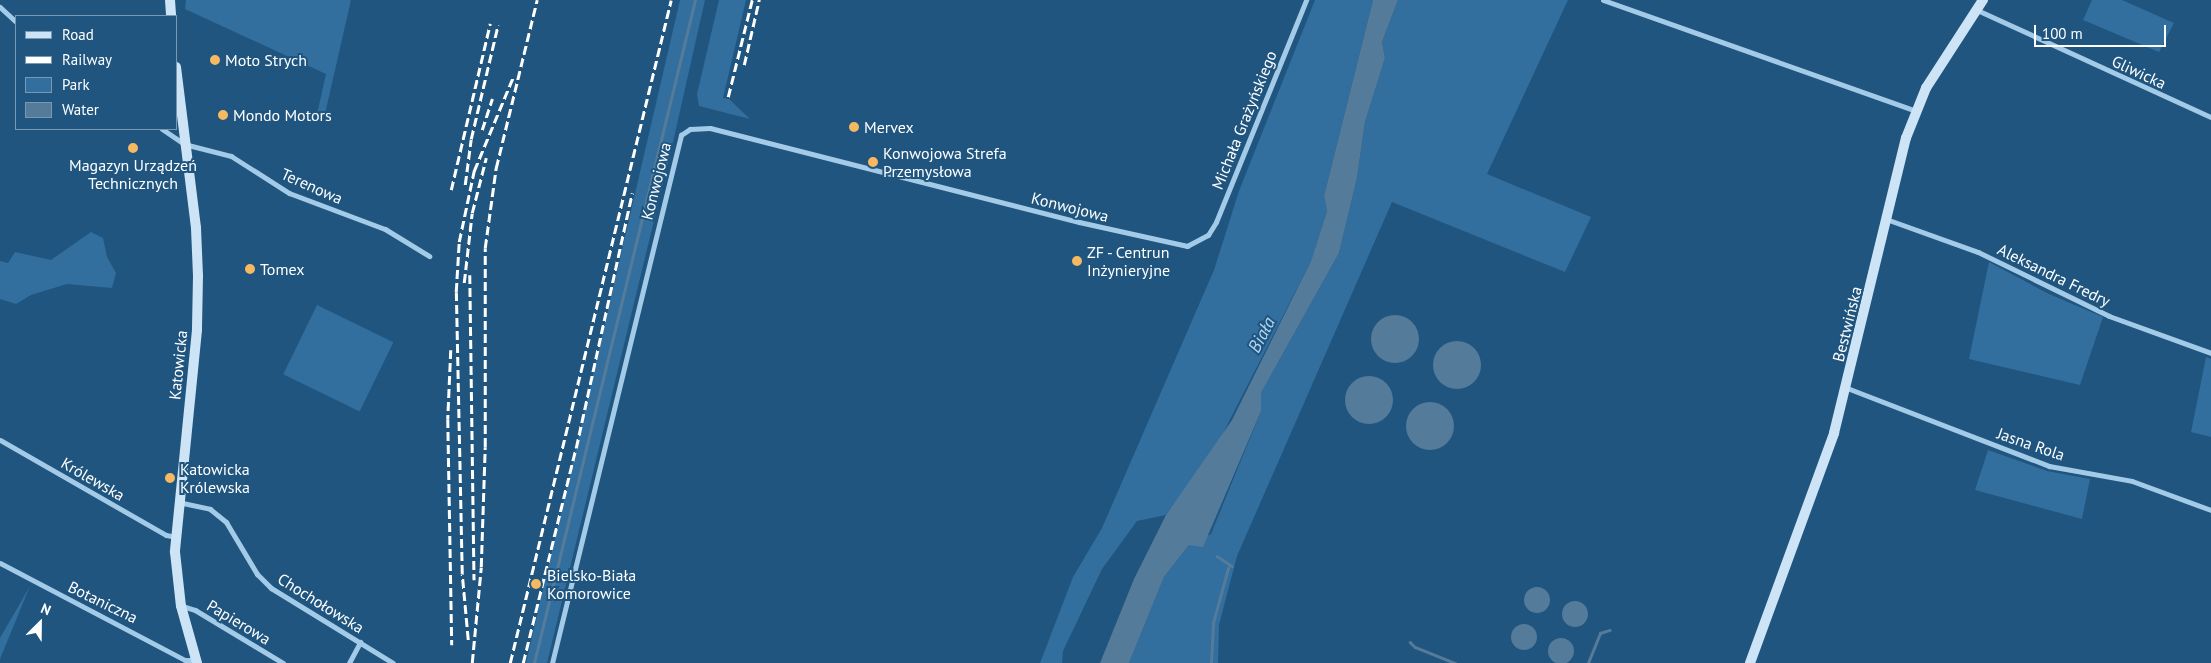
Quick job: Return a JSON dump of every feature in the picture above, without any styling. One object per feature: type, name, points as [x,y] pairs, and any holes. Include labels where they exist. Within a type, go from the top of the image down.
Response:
[{"type":"street","points":[[170,0],[171,15]]},
{"type":"street","name":"Michała Grażyńskiego","points":[[1197,243],[1216,222],[1306,0]]},
{"type":"street","points":[[1602,0],[1916,111]]},
{"type":"street","name":"Bestwińska","points":[[1750,663],[1834,433],[1847,388],[1899,162],[1916,111],[1939,66],[1983,0]]},
{"type":"street","points":[[0,7],[15,21]]},
{"type":"street","name":"Gliwicka","points":[[1977,9],[2211,117]]},
{"type":"street","name":"Katowicka","points":[[178,86],[196,228],[197,330],[178,502],[176,537],[181,606],[196,662]]},
{"type":"street","name":"Konwojowa","points":[[552,663],[678,143],[690,129],[710,128],[1173,244],[1187,246],[1197,243]]},
{"type":"street","points":[[163,130],[184,144]]},
{"type":"street","name":"Terenowa","points":[[184,144],[232,156],[289,193],[385,229],[429,256]]},
{"type":"street","name":"Aleksandra Fredry","points":[[1886,218],[1978,252],[2109,316],[2211,353]]},
{"type":"street","name":"Jasna Rola","points":[[1847,388],[2049,466],[2132,481],[2211,510]]},
{"type":"street","name":"Królewska","points":[[0,440],[166,534],[176,537]]},
{"type":"street","name":"Chochołowska","points":[[178,502],[210,509],[226,522],[257,574],[271,588],[393,663]]},
{"type":"street","name":"Botaniczna","points":[[0,563],[185,660],[196,662]]},
{"type":"street","name":"Papierowa","points":[[181,606],[195,610],[283,663]]},
{"type":"street","points":[[349,663],[360,642]]},
{"type":"green space","points":[[186,0],[351,0],[325,114],[317,114],[326,74],[185,9]]},
{"type":"green space","points":[[680,0],[705,0],[673,142],[547,663],[526,663]]},
{"type":"green space","points":[[719,0],[746,0],[723,98],[729,99],[750,119],[699,106],[697,94]]},
{"type":"green space","points":[[1315,0],[1373,0],[1324,196],[1327,211],[1311,261],[1217,445],[1166,515],[1137,521],[1102,569],[1063,651],[1062,663],[1040,663],[1073,577],[1102,528],[1214,270],[1239,191]]},
{"type":"green space","points":[[1398,0],[1568,0],[1487,174],[1591,217],[1565,272],[1392,202],[1237,556],[1219,625],[1218,663],[1129,663],[1164,577],[1189,545],[1211,534],[1261,411],[1261,393],[1339,253],[1357,178],[1365,122],[1385,58],[1382,42]]},
{"type":"green space","points":[[2092,0],[2122,0],[2174,23],[2159,52],[2083,20]]},
{"type":"green space","points":[[91,232],[103,238],[107,257],[116,273],[112,288],[67,284],[31,295],[16,304],[0,299],[0,261],[8,263],[15,252],[51,260]]},
{"type":"green space","points":[[1989,262],[2049,294],[2103,317],[2080,385],[1969,359]]},
{"type":"green space","points":[[317,305],[393,342],[360,411],[283,374]]},
{"type":"green space","points":[[2206,357],[2211,359],[2211,437],[2191,432]]},
{"type":"green space","points":[[1988,450],[2047,471],[2090,479],[2082,519],[1975,490]]},
{"type":"green space","points":[[30,586],[0,659],[0,638]]},
{"type":"water","points":[[1373,0],[1398,0],[1382,42],[1385,58],[1365,122],[1357,178],[1339,253],[1261,393],[1261,411],[1203,547],[1189,545],[1164,577],[1129,663],[1100,663],[1134,579],[1166,515],[1232,420],[1311,261],[1327,211],[1324,196]]},
{"type":"water","points":[[1395,315],[1404,317],[1412,322],[1417,330],[1419,339],[1417,348],[1412,356],[1404,361],[1395,363],[1386,361],[1378,356],[1373,348],[1371,339],[1373,330],[1378,322],[1386,317]]},
{"type":"water","points":[[1457,341],[1466,343],[1474,348],[1479,356],[1481,365],[1479,374],[1474,382],[1466,387],[1457,389],[1448,387],[1440,382],[1435,374],[1433,365],[1435,356],[1440,348],[1448,343]]},
{"type":"water","points":[[1369,376],[1378,378],[1386,383],[1391,391],[1393,400],[1391,409],[1386,417],[1378,422],[1369,424],[1360,422],[1352,417],[1347,409],[1345,400],[1347,391],[1352,383],[1360,378]]},
{"type":"water","points":[[1430,402],[1439,404],[1447,409],[1452,417],[1454,426],[1452,435],[1447,443],[1439,448],[1430,450],[1421,448],[1413,443],[1408,435],[1406,426],[1408,417],[1413,409],[1421,404]]},
{"type":"water","points":[[1537,587],[1546,591],[1550,600],[1546,609],[1537,613],[1528,609],[1524,600],[1528,591]]},
{"type":"water","points":[[1575,601],[1584,605],[1588,614],[1584,623],[1575,627],[1566,623],[1562,614],[1566,605]]},
{"type":"water","points":[[1524,624],[1533,628],[1537,637],[1533,646],[1524,650],[1515,646],[1511,637],[1515,628]]},
{"type":"water","points":[[1561,638],[1570,642],[1574,651],[1570,660],[1561,664],[1552,660],[1548,651],[1552,642]]},
{"type":"waterway","points":[[534,663],[695,0]]},
{"type":"waterway","points":[[1217,556],[1232,566]]},
{"type":"waterway","points":[[1211,663],[1213,623],[1228,568]]},
{"type":"waterway","points":[[1588,663],[1600,633],[1610,630]]},
{"type":"waterway","points":[[1410,642],[1415,647],[1455,663]]},
{"type":"railway","points":[[472,663],[481,567],[485,447],[485,248],[496,168],[537,0]]},
{"type":"railway","points":[[510,663],[671,0]]},
{"type":"railway","points":[[728,97],[752,0]]},
{"type":"railway","points":[[744,65],[759,0]]},
{"type":"railway","points":[[451,190],[490,24]]},
{"type":"railway","points":[[465,185],[471,139],[498,25]]},
{"type":"railway","points":[[468,640],[462,574],[456,292],[459,242],[474,171],[514,75]]},
{"type":"railway","points":[[482,130],[492,99]]},
{"type":"railway","points":[[464,283],[472,213],[486,158]]},
{"type":"railway","points":[[523,663],[576,448],[632,193]]},
{"type":"railway","points":[[470,275],[474,580]]},
{"type":"railway","points":[[451,350],[448,419],[452,645]]},
{"type":"place","name":"Moto Strych","points":[[215,60]]},
{"type":"place","name":"Mondo Motors","points":[[223,115]]},
{"type":"place","name":"Mervex","points":[[854,127]]},
{"type":"place","name":"Magazyn Urządzeń Technicznych","points":[[133,148]]},
{"type":"place","name":"Konwojowa Strefa Przemysłowa","points":[[873,162]]},
{"type":"place","name":"ZF - Centrun Inżynieryjne","points":[[1077,261]]},
{"type":"place","name":"Tomex","points":[[250,269]]},
{"type":"place","name":"Katowicka Królewska","points":[[170,478]]},
{"type":"place","name":"Bielsko-Biała Komorowice","points":[[536,584]]},
{"type":"water label","name":"Biała","points":[[1262,335]]}]
